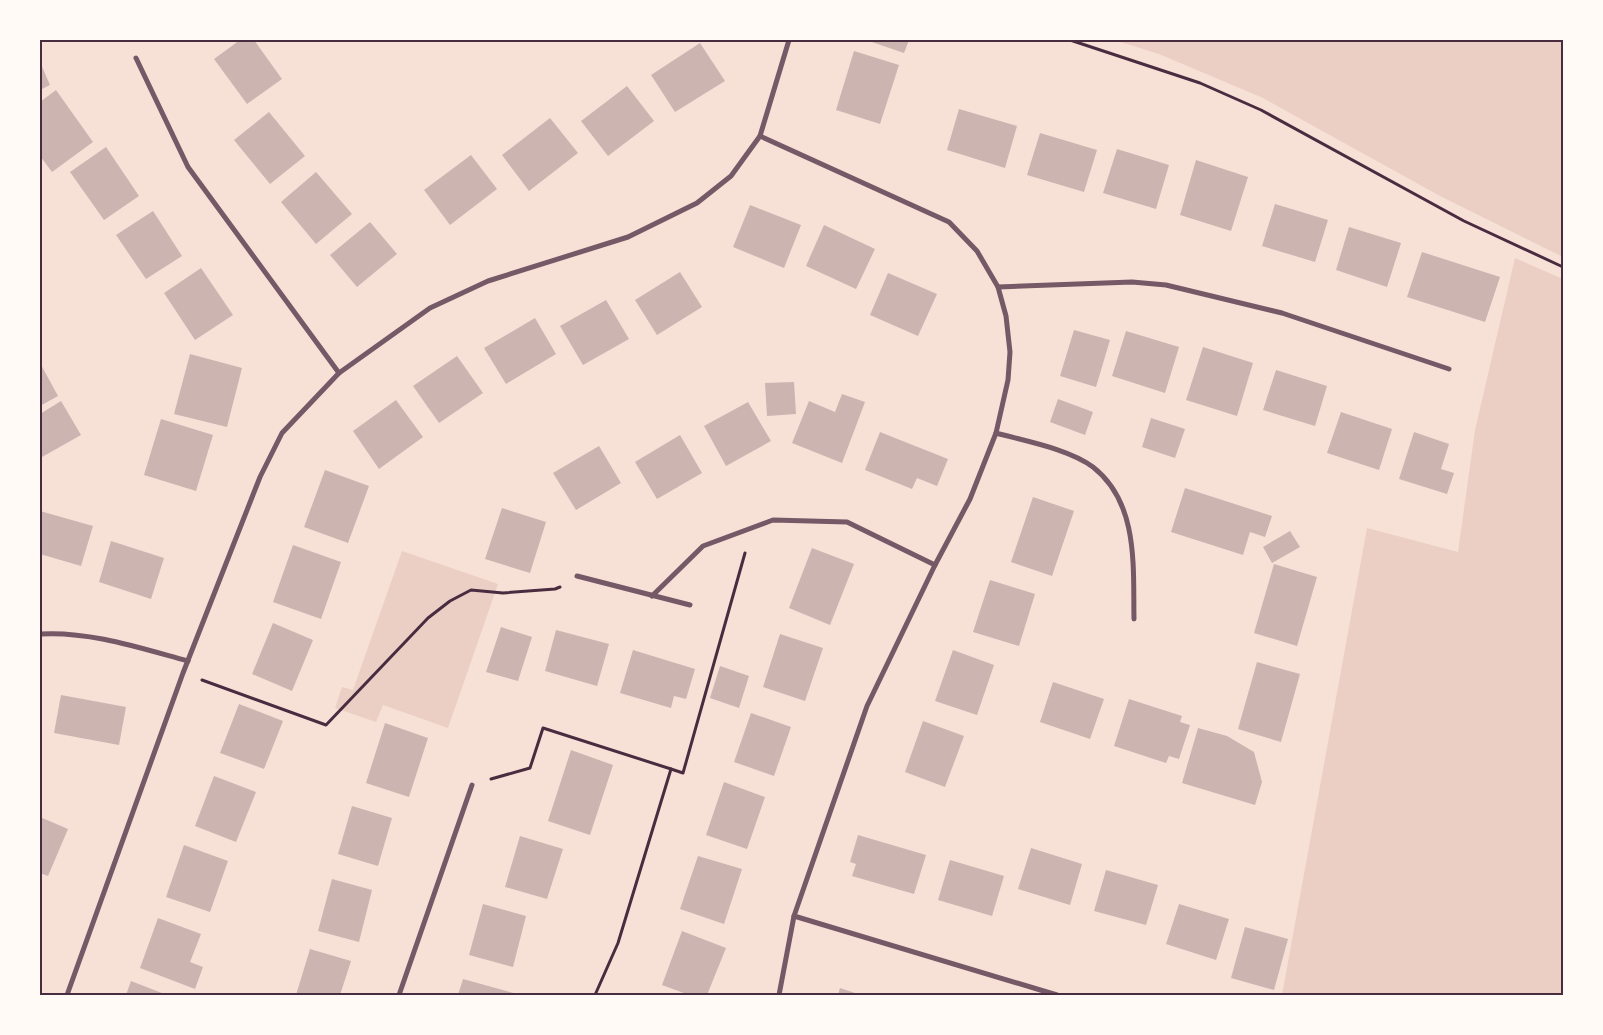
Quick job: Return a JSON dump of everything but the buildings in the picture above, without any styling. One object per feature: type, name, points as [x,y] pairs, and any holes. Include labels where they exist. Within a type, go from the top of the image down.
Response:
[{"type":"street","points":[[67,995],[182,672],[260,477],[282,433],[339,374],[430,308],[488,281],[628,237],[697,203],[730,176],[760,136],[789,40]]},
{"type":"street","points":[[136,58],[188,168],[339,374]]},
{"type":"street","points":[[760,136],[949,222],[976,251],[998,287],[1006,316],[1010,352],[1008,380],[996,433],[970,499],[935,565],[868,706],[794,916],[779,995]]},
{"type":"street","points":[[998,287],[1132,282],[1166,285],[1282,313],[1448,369]]},
{"type":"street","points":[[996,433],[1068,454],[1092,467],[1112,488],[1127,518],[1133,550],[1134,619]]},
{"type":"street","points":[[652,596],[703,546],[773,520],[847,522],[935,565]]},
{"type":"street","points":[[577,576],[690,606]]},
{"type":"street","points":[[40,634],[62,633],[81,636],[130,645],[188,661]]},
{"type":"street","points":[[399,995],[472,785]]},
{"type":"street","points":[[794,916],[1057,995]]},
{"type":"path","points":[[1070,40],[1200,83],[1261,110],[1464,221],[1563,266]]},
{"type":"path","points":[[472,785],[530,768],[543,728],[683,773],[752,528]]},
{"type":"path","points":[[182,672],[326,725],[428,618],[450,601],[471,590],[503,593],[555,589],[577,576]]},
{"type":"path","points":[[595,995],[618,943],[671,769]]},
{"type":"shaded area","points":[[1114,40],[1563,40],[1563,257],[1440,196],[1263,98],[1159,54]]},
{"type":"shaded area","points":[[1515,258],[1563,279],[1563,995],[1282,995],[1367,528],[1458,552],[1475,430]]},
{"type":"shaded area","points":[[402,551],[498,584],[448,728],[383,705],[376,722],[335,708],[342,687],[353,690]]}]
